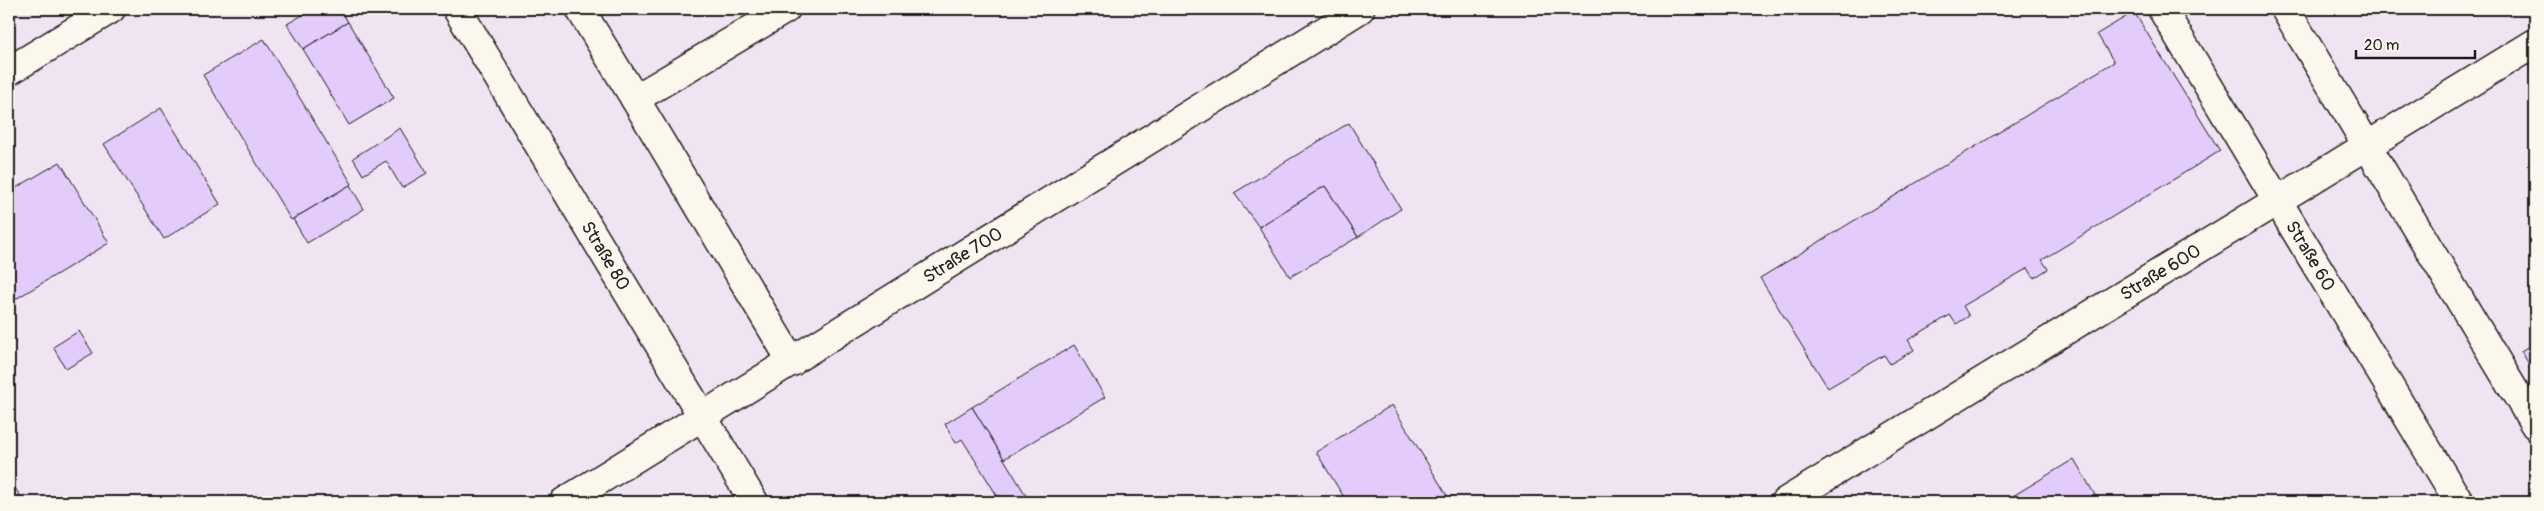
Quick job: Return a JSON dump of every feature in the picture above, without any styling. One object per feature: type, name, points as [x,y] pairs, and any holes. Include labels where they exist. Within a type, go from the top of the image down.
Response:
[{"type":"street","points":[[9,71],[111,9]]},
{"type":"street","name":"Straße 80","points":[[457,9],[754,502]]},
{"type":"street","points":[[580,9],[792,362]]},
{"type":"street","points":[[635,99],[786,9]]},
{"type":"street","name":"Straße 700","points":[[564,502],[1360,9]]},
{"type":"street","name":"Straße 60","points":[[2162,9],[2459,502]]},
{"type":"street","points":[[2285,9],[2535,425]]},
{"type":"street","name":"Straße 600","points":[[1785,502],[2535,43]]},
{"type":"shaded area","points":[[9,9],[2535,9],[2535,502],[9,502]]},
{"type":"building","points":[[313,9],[340,9],[348,22],[303,49],[287,24]]},
{"type":"building","points":[[2134,12],[2220,151],[2042,260],[2048,269],[2034,278],[2028,268],[1963,306],[1969,316],[1956,324],[1950,315],[1908,340],[1914,350],[1890,364],[1884,355],[1828,388],[1760,278],[2114,62],[2097,34]]},
{"type":"building","points":[[348,22],[394,98],[349,125],[303,49]]},
{"type":"building","points":[[264,39],[352,184],[291,220],[203,75]]},
{"type":"building","points":[[161,108],[220,204],[164,239],[104,144]]},
{"type":"building","points":[[1349,123],[1401,209],[1358,237],[1325,186],[1259,227],[1234,193]]},
{"type":"building","points":[[400,128],[427,173],[402,188],[386,161],[363,175],[353,158]]},
{"type":"building","points":[[60,162],[109,243],[9,303],[9,192]]},
{"type":"building","points":[[350,185],[364,209],[307,243],[293,219]]},
{"type":"building","points":[[1325,186],[1358,237],[1290,277],[1259,227]]},
{"type":"building","points":[[79,331],[93,353],[66,369],[53,347]]},
{"type":"building","points":[[2535,342],[2535,374],[2521,351]]},
{"type":"building","points":[[1074,345],[1105,397],[1004,459],[972,407]]},
{"type":"building","points":[[1392,405],[1451,502],[1347,502],[1316,452]]},
{"type":"building","points":[[972,407],[1030,502],[1001,502],[962,439],[956,443],[945,424]]},
{"type":"building","points":[[2074,459],[2099,502],[2003,502]]},
{"type":"building","points":[[10,480],[24,502],[9,502]]}]
